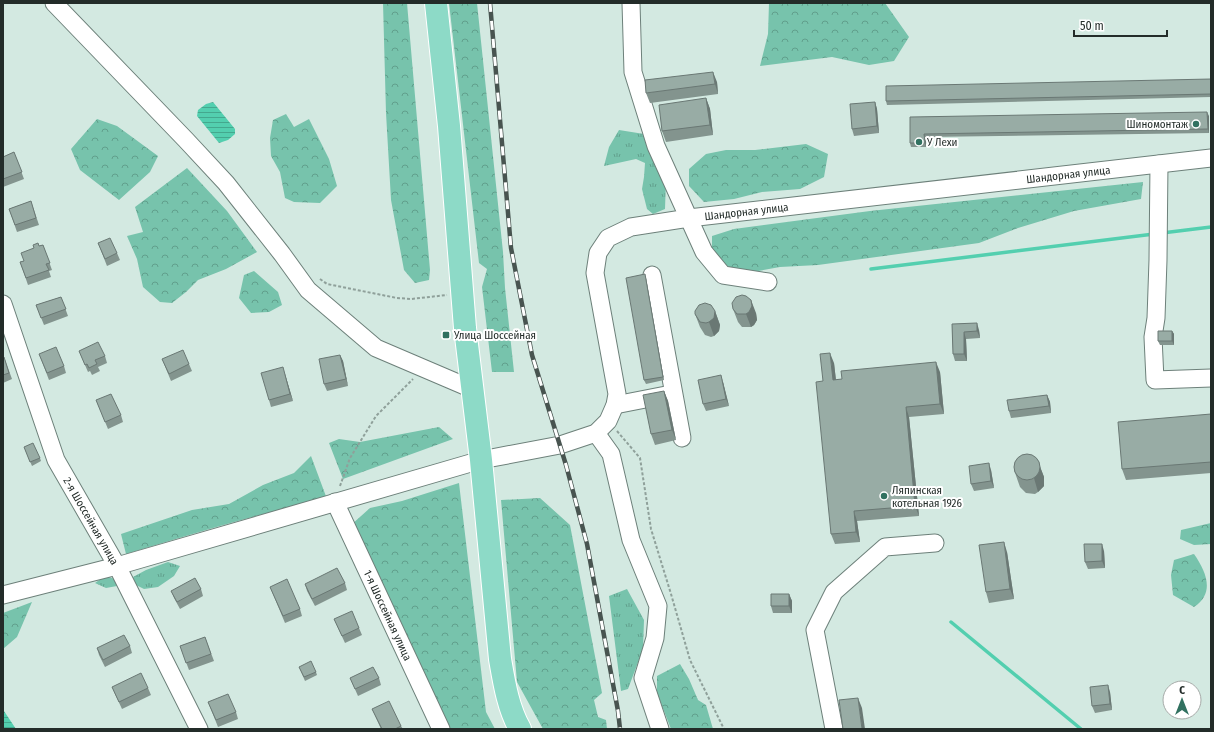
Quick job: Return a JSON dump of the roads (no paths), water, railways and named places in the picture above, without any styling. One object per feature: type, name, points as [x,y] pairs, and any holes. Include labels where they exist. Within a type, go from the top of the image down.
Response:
[{"type":"main road","points":[[436,3],[449,126],[462,294],[481,460],[500,659],[506,690],[515,721],[520,729]]},
{"type":"street","points":[[54,3],[226,183],[282,254],[308,290],[376,348],[472,389]]},
{"type":"street","points":[[631,3],[633,72],[656,146],[704,252],[723,276],[768,282]]},
{"type":"street","name":"Шандорная улица","points":[[3,595],[117,566],[481,460],[560,445],[596,433],[608,421],[616,405],[617,394],[595,273],[598,253],[608,238],[631,227],[689,218],[1211,158]]},
{"type":"street","points":[[1159,164],[1156,318],[1153,337],[1155,380],[1211,378]]},
{"type":"street","points":[[652,275],[682,438]]},
{"type":"street","name":"2-я Шоссейная улица","points":[[3,304],[56,460],[117,566],[198,729]]},
{"type":"street","points":[[616,405],[673,394]]},
{"type":"street","points":[[596,433],[611,454],[631,540],[658,606],[655,638],[643,678],[660,729]]},
{"type":"street","name":"1-я Шоссейная улица","points":[[335,502],[441,729]]},
{"type":"street","points":[[834,729],[816,630],[834,592],[885,547],[935,543]]},
{"type":"waterway","points":[[1162,233],[1211,227]]},
{"type":"waterway","points":[[871,269],[1154,234]]},
{"type":"waterway","points":[[951,622],[1081,729]]},
{"type":"railway","points":[[490,3],[511,248],[532,355],[566,465],[587,544],[620,729]]},
{"type":"place","name":"Шиномонтаж","points":[[1196,124]]},
{"type":"place","name":"У Лехи","points":[[919,142]]},
{"type":"place","name":"Улица Шоссейная","points":[[446,335]]},
{"type":"place","name":"Ляпинская котельная 1926","points":[[884,496]]}]
